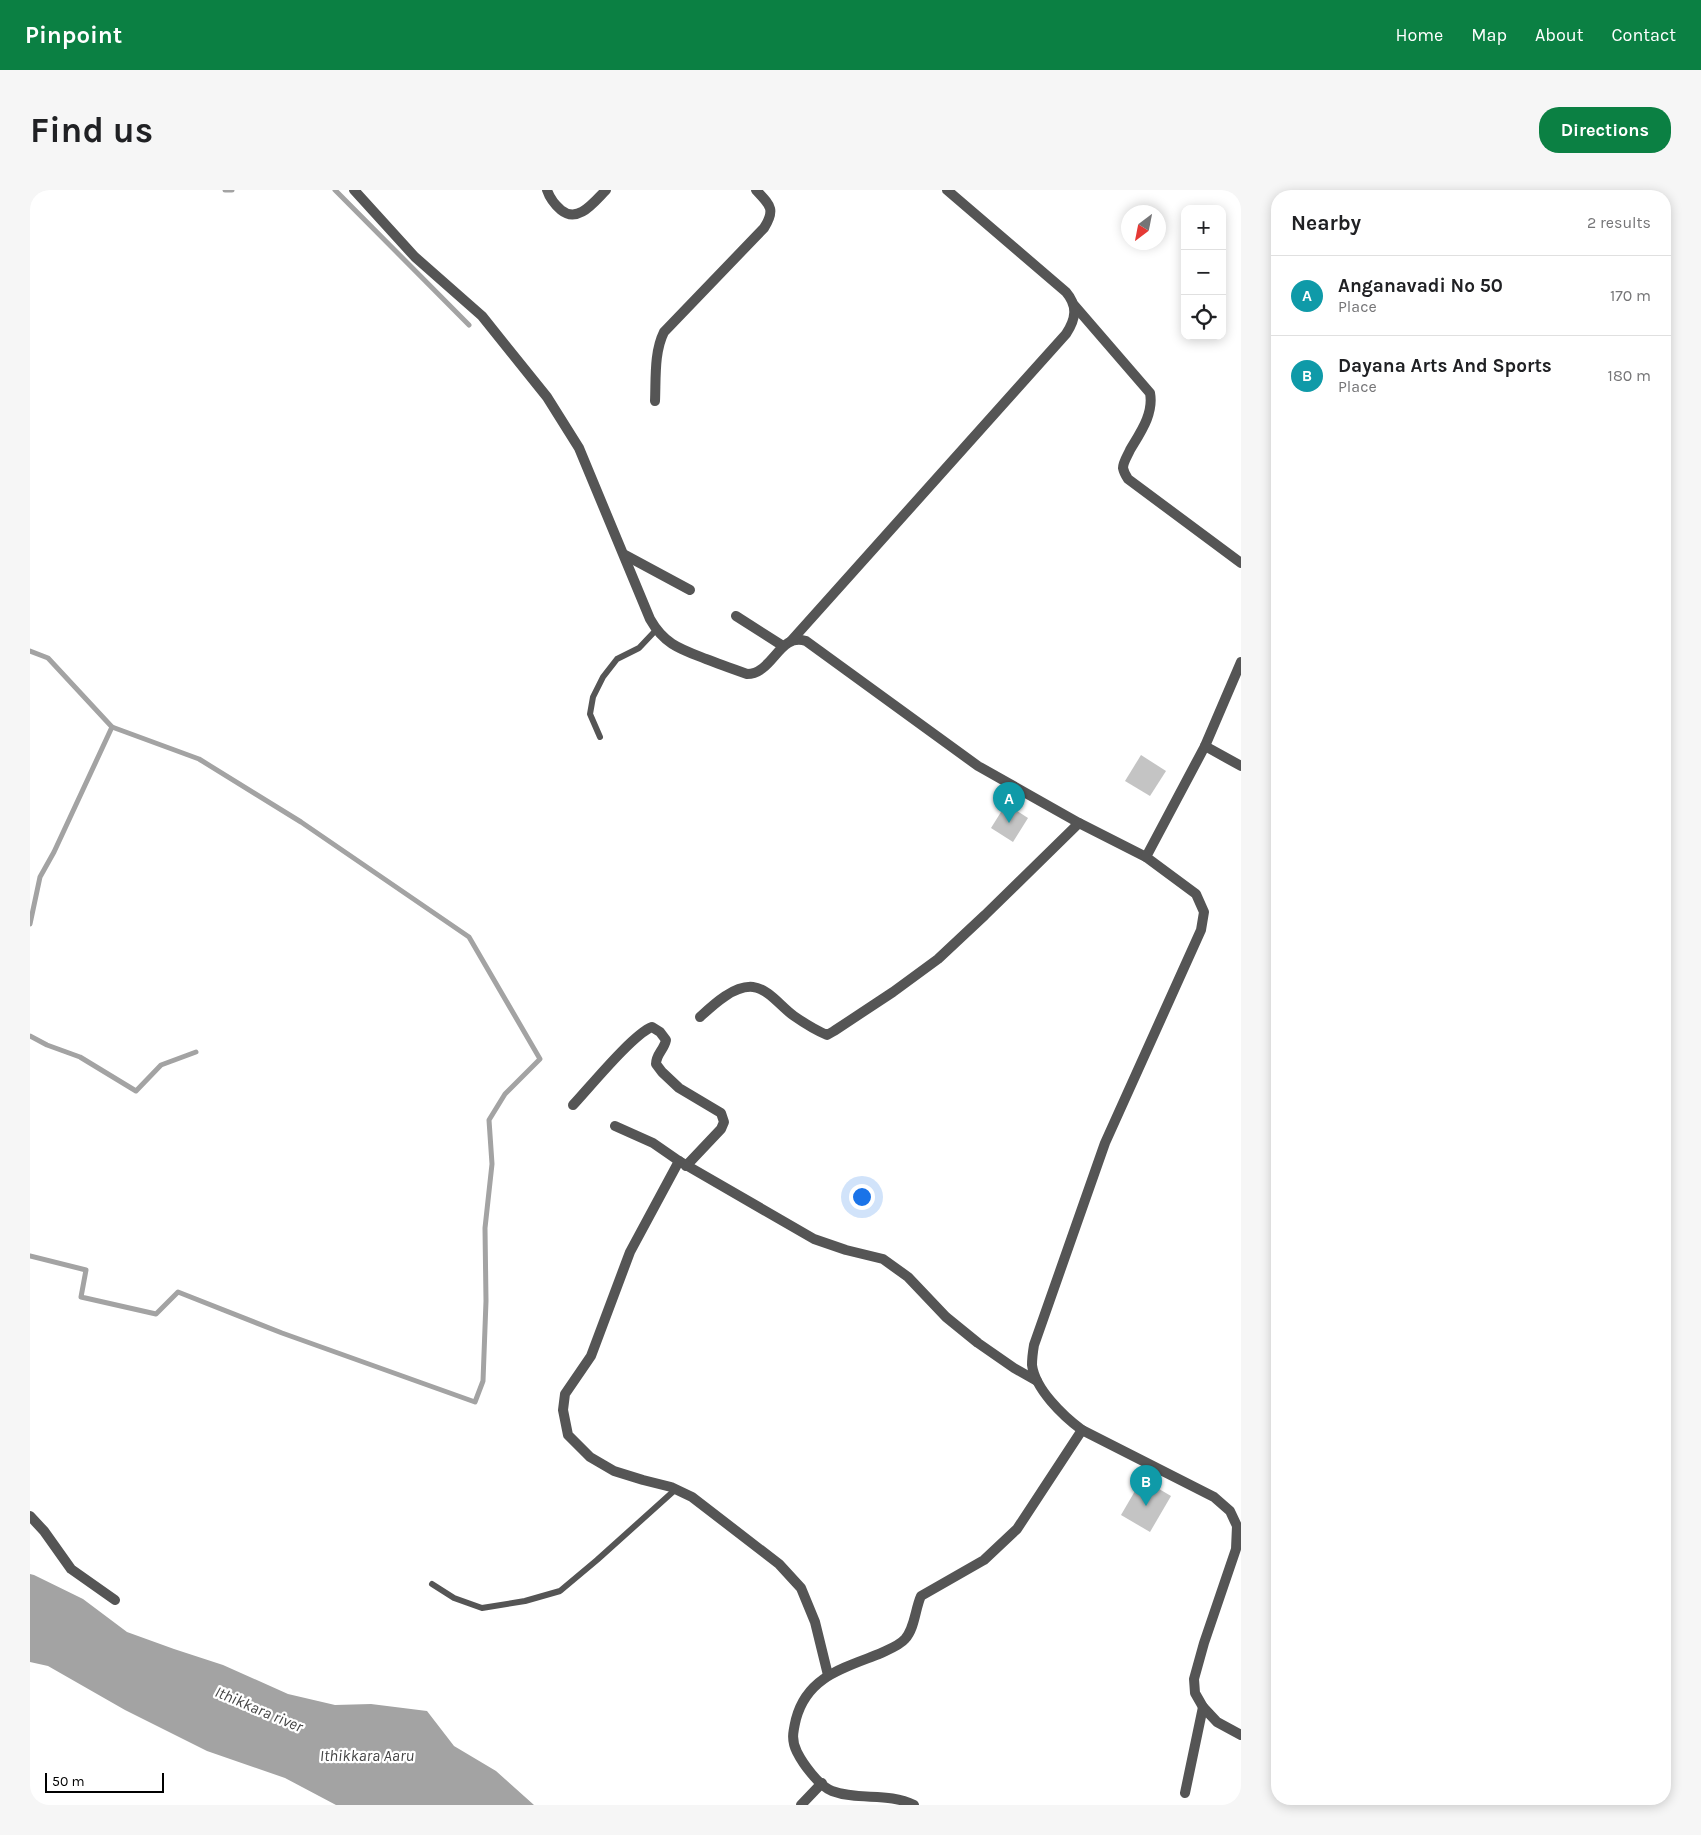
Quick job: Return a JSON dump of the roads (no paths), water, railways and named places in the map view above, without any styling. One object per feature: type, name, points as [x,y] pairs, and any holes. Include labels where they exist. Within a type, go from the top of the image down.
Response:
[{"type":"street","points":[[354,190],[415,257],[482,316],[547,396],[579,448],[656,630],[673,645],[683,650],[747,674],[755,673],[765,667],[787,644],[1066,334],[1074,319],[1074,306]]},
{"type":"street","points":[[547,190],[551,200],[565,213],[572,216],[581,213],[606,190]]},
{"type":"street","points":[[655,401],[659,342],[664,332],[768,222],[771,209],[756,190]]},
{"type":"street","points":[[947,190],[1066,292],[1074,306],[1150,392],[1152,400],[1150,411],[1124,464],[1125,474],[1128,479],[1241,563]]},
{"type":"street","points":[[625,555],[690,590]]},
{"type":"street","points":[[736,616],[787,644],[801,639],[812,644],[978,766],[1079,823],[1146,857],[1196,894],[1204,912],[1201,930],[1105,1143],[1034,1344],[1032,1364],[1037,1381],[1065,1417],[1082,1430],[1214,1497],[1230,1512],[1236,1526],[1236,1548],[1194,1679],[1195,1693],[1203,1707],[1217,1722],[1241,1735]]},
{"type":"street","points":[[1146,857],[1204,746],[1241,662]]},
{"type":"street","points":[[1204,746],[1241,766]]},
{"type":"street","points":[[700,1016],[736,990],[752,987],[765,992],[792,1015],[817,1031],[827,1034],[834,1031],[893,992],[938,959],[985,916],[1079,823]]},
{"type":"street","points":[[573,1105],[622,1052],[646,1029],[652,1026],[666,1040],[664,1047],[656,1057],[656,1064],[679,1088],[721,1112],[724,1122],[721,1129],[682,1164],[630,1252],[591,1356],[565,1394],[563,1410],[568,1434],[590,1456],[614,1471],[676,1489],[692,1497],[779,1564],[801,1588],[815,1622],[828,1675]]},
{"type":"street","points":[[615,1126],[652,1143],[682,1164],[814,1240],[883,1259],[908,1278],[946,1317],[978,1343],[1014,1368],[1037,1381]]},
{"type":"street","points":[[914,1805],[896,1798],[854,1795],[831,1790],[822,1783],[803,1765],[792,1742],[792,1733],[800,1706],[812,1690],[828,1675],[890,1649],[905,1639],[911,1628],[921,1596],[984,1560],[1018,1529],[1082,1430]]},
{"type":"street","points":[[30,1516],[44,1531],[71,1569],[115,1600]]},
{"type":"street","points":[[1185,1793],[1203,1707]]},
{"type":"street","points":[[801,1805],[822,1783]]},
{"type":"lane","points":[[600,737],[590,714],[594,697],[603,677],[617,659],[639,648],[656,630]]},
{"type":"lane","points":[[432,1584],[454,1598],[482,1608],[525,1602],[560,1590],[597,1560],[676,1489]]},
{"type":"water","name":"Ithikkara Aaru","points":[[30,1574],[83,1599],[127,1632],[223,1665],[288,1694],[335,1705],[371,1704],[427,1711],[454,1746],[496,1771],[534,1805],[336,1805],[285,1778],[207,1751],[125,1710],[48,1666],[30,1662]]},
{"type":"waterway","points":[[225,190],[232,190]]},
{"type":"waterway","points":[[335,190],[469,325]]},
{"type":"waterway","points":[[30,651],[48,658],[112,727],[199,759],[301,822],[469,937],[540,1059],[505,1094],[489,1120],[492,1164],[485,1228],[486,1301],[483,1381],[475,1402],[282,1333],[178,1292],[156,1314],[81,1297],[86,1270],[30,1256]]},
{"type":"waterway","points":[[30,924],[40,877],[54,852],[112,727]]},
{"type":"waterway","points":[[30,1036],[47,1045],[80,1057],[136,1091],[161,1065],[196,1052]]},
{"type":"place","name":"Anganavadi No 50","points":[[1009,823]]},
{"type":"place","name":"Dayana Arts And Sports","points":[[1146,1506]]},
{"type":"water label","name":"Ithikkara river","points":[[259,1709]]}]
